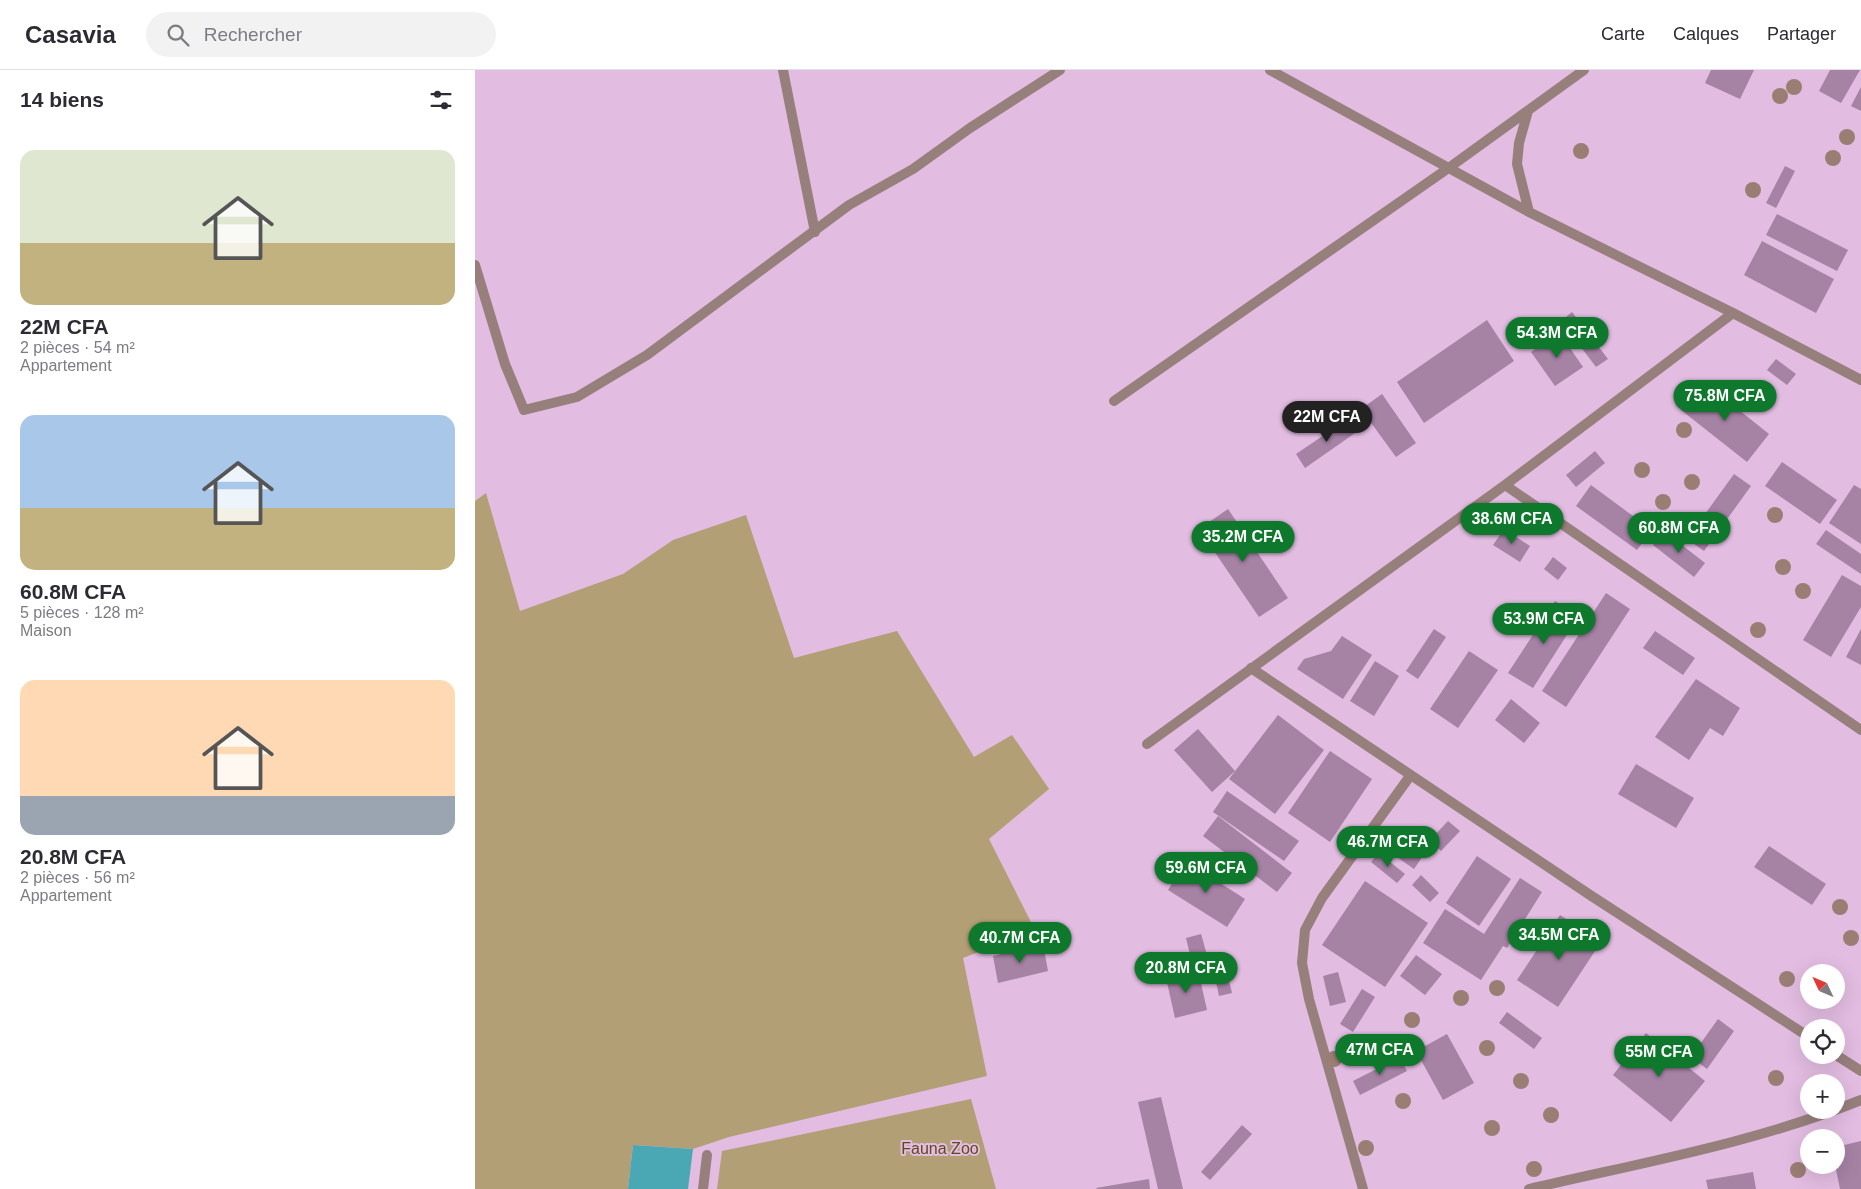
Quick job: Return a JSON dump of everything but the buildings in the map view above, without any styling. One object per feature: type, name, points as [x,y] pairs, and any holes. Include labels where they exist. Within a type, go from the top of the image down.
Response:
[{"type":"street","points":[[783,70],[815,232]]},
{"type":"street","points":[[475,265],[505,364],[524,410],[577,398],[647,354],[724,296],[815,232],[849,205],[913,169],[970,128],[1060,70]]},
{"type":"street","points":[[1270,70],[1529,212],[1733,313],[1861,380]]},
{"type":"street","points":[[1114,401],[1450,167],[1584,70]]},
{"type":"street","points":[[1528,111],[1519,143],[1517,164],[1529,212]]},
{"type":"street","points":[[1147,744],[1505,486],[1733,313]]},
{"type":"street","points":[[1505,486],[1861,730]]},
{"type":"street","points":[[1251,668],[1410,776],[1800,1032]]},
{"type":"street","points":[[1363,1189],[1309,999],[1301,963],[1305,930],[1322,898],[1410,776]]},
{"type":"street","points":[[1845,1061],[1861,1072]]},
{"type":"street","points":[[1529,1189],[1761,1134],[1826,1114],[1861,1100]]},
{"type":"street","points":[[703,1189],[707,1155]]},
{"type":"green space","points":[[486,493],[520,611],[623,574],[673,540],[746,515],[794,658],[897,631],[974,757],[1012,735],[1049,789],[989,839],[1035,930],[963,958],[987,1076],[729,1137],[693,1149],[633,1145],[628,1189],[475,1189],[475,501]]},
{"type":"green space","name":"Fauna Zoo","points":[[971,1099],[996,1189],[717,1189],[722,1151]]},
{"type":"shaded area","points":[[633,1145],[693,1149],[688,1189],[628,1189]]}]
